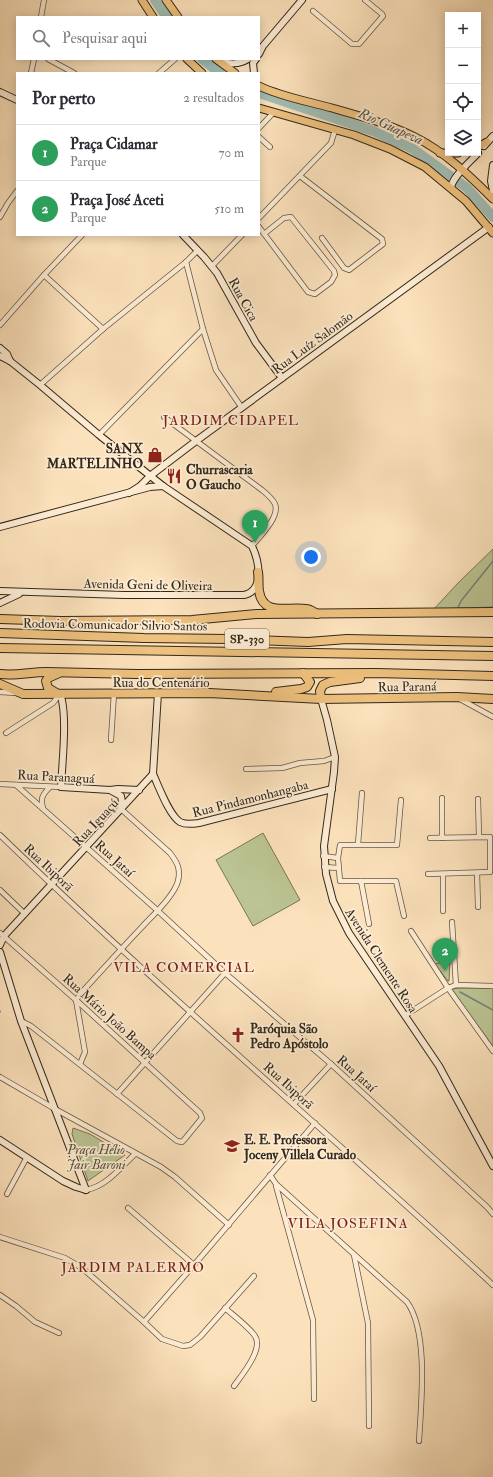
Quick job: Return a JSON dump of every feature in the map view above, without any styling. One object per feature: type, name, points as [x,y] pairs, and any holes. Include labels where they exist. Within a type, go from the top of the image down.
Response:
[{"type":"highway","points":[[258,572],[259,592],[263,601],[268,607],[274,609],[307,609],[318,614]]},
{"type":"highway","points":[[0,619],[61,621],[192,620],[257,614],[493,612]]},
{"type":"highway","name":"Rodovia Comunicador Silvio Santos","points":[[0,633],[308,642],[347,639],[493,642]]},
{"type":"highway","name":"Rodovia Comunicador Silvio Santos","points":[[0,648],[493,656]]},
{"type":"highway","points":[[0,674],[10,675],[35,672],[239,675],[303,673],[493,676]]},
{"type":"highway","points":[[60,673],[48,678],[46,681],[48,688],[60,694]]},
{"type":"highway","points":[[243,694],[301,689],[307,687],[310,682],[303,673]]},
{"type":"highway","points":[[321,699],[320,687],[330,682],[390,675]]},
{"type":"highway","points":[[0,684],[23,694]]},
{"type":"highway","name":"Rua do Centenário","points":[[23,694],[243,694],[321,699]]},
{"type":"highway","name":"Rua Paraná","points":[[321,699],[457,697],[493,699]]},
{"type":"main road","points":[[142,0],[152,16]]},
{"type":"main road","points":[[166,0],[177,16]]},
{"type":"main road","points":[[188,60],[201,72]]},
{"type":"main road","points":[[217,60],[234,72]]},
{"type":"main road","points":[[262,88],[397,129],[416,138],[440,153],[460,173],[493,199]]},
{"type":"main road","points":[[260,108],[354,135],[390,149],[425,167],[452,185],[491,230]]},
{"type":"main road","points":[[481,145],[487,142]]},
{"type":"main road","points":[[440,153],[445,153]]},
{"type":"street","points":[[41,16],[44,0]]},
{"type":"street","points":[[261,47],[302,0]]},
{"type":"street","points":[[313,11],[352,44],[356,45],[359,44],[382,16],[382,14],[365,0]]},
{"type":"street","points":[[31,72],[34,60]]},
{"type":"street","points":[[50,60],[72,72]]},
{"type":"street","points":[[160,72],[174,60]]},
{"type":"street","points":[[217,60],[235,64],[242,63],[246,60]]},
{"type":"street","points":[[254,72],[256,60]]},
{"type":"street","points":[[0,92],[16,100]]},
{"type":"street","points":[[260,127],[274,112]]},
{"type":"street","points":[[260,217],[331,143],[335,130]]},
{"type":"street","points":[[481,149],[493,136]]},
{"type":"street","points":[[260,138],[270,147]]},
{"type":"street","points":[[452,185],[460,173],[475,156]]},
{"type":"street","points":[[493,165],[491,181],[493,192]]},
{"type":"street","points":[[300,176],[382,239],[383,244],[349,270],[344,268],[322,238]]},
{"type":"street","points":[[0,217],[16,192]]},
{"type":"street","points":[[260,228],[264,234],[308,292],[315,294],[331,282],[335,274],[334,271],[291,217],[284,218],[264,234]]},
{"type":"street","name":"Rua Luíz Salomão","points":[[129,493],[140,486],[150,476],[196,441],[282,378],[491,230]]},
{"type":"street","points":[[0,324],[81,236]]},
{"type":"street","name":"Rua Cica","points":[[184,236],[212,266],[256,343],[282,378]]},
{"type":"street","points":[[212,266],[241,236]]},
{"type":"street","points":[[40,385],[103,329],[186,262],[198,250]]},
{"type":"street","points":[[186,262],[203,329],[216,370],[242,408]]},
{"type":"street","points":[[44,275],[103,329]]},
{"type":"street","points":[[99,435],[203,329]]},
{"type":"street","points":[[0,348],[7,354],[10,361]]},
{"type":"street","points":[[0,356],[10,361],[163,486],[252,546],[258,562],[258,572]]},
{"type":"street","points":[[164,417],[262,490],[274,503],[276,509],[273,520],[252,546]]},
{"type":"street","points":[[0,527],[150,487],[163,486]]},
{"type":"street","name":"Avenida Geni de Oliveira","points":[[0,591],[124,595],[244,595],[250,593],[255,588],[258,572]]},
{"type":"street","points":[[0,603],[23,592]]},
{"type":"street","name":"Rua do Centenário","points":[[0,692],[23,694]]},
{"type":"street","points":[[111,740],[114,693]]},
{"type":"street","points":[[153,774],[158,693]]},
{"type":"street","points":[[6,733],[52,703],[60,694]]},
{"type":"street","points":[[60,694],[63,705],[64,720],[61,787]]},
{"type":"street","points":[[457,697],[493,717]]},
{"type":"street","name":"Avenida Clemente Rosa","points":[[321,699],[335,757],[323,856],[332,901],[338,915],[349,933],[406,1015],[439,1066],[493,1166]]},
{"type":"street","points":[[246,769],[282,768],[300,763],[324,761],[335,757]]},
{"type":"street","name":"Rua Pindamonhangaba","points":[[153,774],[173,815],[180,822],[188,824],[199,823],[332,789]]},
{"type":"street","name":"Rua Iguaçú","points":[[0,945],[2,935],[25,914],[153,774]]},
{"type":"street","name":"Rua Paranaguá","points":[[0,784],[110,790],[139,790]]},
{"type":"street","name":"Rua Jataí","points":[[16,785],[87,847],[225,973],[331,1064],[493,1214]]},
{"type":"street","points":[[43,808],[41,798],[43,793],[50,786]]},
{"type":"street","name":"Rua Paranaguá","points":[[110,790],[121,796],[122,809]]},
{"type":"street","points":[[358,844],[362,793]]},
{"type":"street","points":[[442,798],[442,838]]},
{"type":"street","points":[[478,799],[479,837]]},
{"type":"street","points":[[401,800],[397,845],[340,845],[338,868],[340,881],[396,881],[404,916]]},
{"type":"street","points":[[80,1064],[85,1052],[77,1013],[76,1000],[157,910],[175,888],[178,880],[179,869],[176,861],[170,853],[122,809]]},
{"type":"street","name":"Rua Ibiporã","points":[[0,835],[190,1012],[294,1104],[493,1285]]},
{"type":"street","points":[[428,874],[490,872],[492,860],[490,837],[430,838]]},
{"type":"street","points":[[323,856],[338,858]]},
{"type":"street","points":[[324,866],[338,868]]},
{"type":"street","points":[[477,873],[478,907]]},
{"type":"street","points":[[443,874],[443,911]]},
{"type":"street","points":[[361,881],[370,924]]},
{"type":"street","points":[[0,890],[25,914]]},
{"type":"street","points":[[452,922],[456,985]]},
{"type":"street","points":[[411,931],[448,988],[493,1051]]},
{"type":"street","name":"Rua Mário João Bampa","points":[[2,935],[200,1113],[202,1118],[182,1142],[177,1141],[117,1094]]},
{"type":"street","points":[[0,952],[21,1021],[86,1190]]},
{"type":"street","points":[[21,1021],[31,1026],[117,1094],[225,973]]},
{"type":"street","points":[[406,1015],[448,988],[456,985],[493,986]]},
{"type":"street","points":[[294,1104],[331,1064]]},
{"type":"street","points":[[0,1077],[135,1154],[161,1167],[175,1177],[229,1224]]},
{"type":"street","points":[[144,1322],[194,1266],[315,1123]]},
{"type":"street","points":[[0,1140],[3,1144],[27,1157],[64,1181],[86,1190],[101,1185],[135,1154]]},
{"type":"street","points":[[7,1194],[27,1157]]},
{"type":"street","points":[[270,1175],[276,1184],[407,1302],[416,1317],[422,1363],[420,1442]]},
{"type":"street","points":[[276,1184],[312,1320],[314,1399]]},
{"type":"street","points":[[487,1207],[493,1210]]},
{"type":"street","points":[[128,1208],[194,1266]]},
{"type":"street","points":[[0,1237],[73,1262],[82,1268],[162,1339],[183,1346],[190,1345],[200,1337],[254,1276]]},
{"type":"street","points":[[354,1255],[368,1323],[370,1426]]},
{"type":"street","points":[[0,1295],[35,1322],[59,1333]]},
{"type":"street","points":[[225,1308],[256,1337],[258,1345],[249,1365],[234,1386]]},
{"type":"green space","points":[[493,549],[493,607],[434,609],[458,583]]},
{"type":"green space","points":[[263,833],[300,900],[253,926],[216,860]]},
{"type":"green space","points":[[450,960],[449,981],[448,981],[435,964]]},
{"type":"green space","points":[[493,988],[493,1047],[451,989]]},
{"type":"green space","name":"Praça Hélio Jair Baroni","points":[[73,1128],[90,1134],[125,1155],[88,1181],[72,1134]]},
{"type":"waterway","name":"Rio Guapeva","points":[[155,0],[166,16]]},
{"type":"waterway","name":"Rio Guapeva","points":[[203,60],[219,72]]},
{"type":"waterway","name":"Rio Guapeva","points":[[260,93],[373,131],[413,149],[467,188],[493,217]]},
{"type":"waterway","points":[[457,610],[461,601],[493,561]]},
{"type":"waterway","points":[[460,992],[493,1010]]},
{"type":"place","name":"SANX MARTELINHO","points":[[155,455]]},
{"type":"place","name":"Churrascaria O Gaucho","points":[[174,476]]},
{"type":"place","name":"Praça Cidamar","points":[[255,543]]},
{"type":"place","name":"Praça José Aceti","points":[[445,971]]},
{"type":"place","name":"Paróquia São Pedro Apóstolo","points":[[238,1035]]},
{"type":"place","name":"E. E. Professora Joceny Villela Curado","points":[[232,1146]]},
{"type":"district","name":"JARDIM CIDAPEL","points":[[231,420]]},
{"type":"district","name":"VILA COMERCIAL","points":[[184,967]]},
{"type":"district","name":"VILA JOSEFINA","points":[[348,1223]]},
{"type":"district","name":"JARDIM PALERMO","points":[[133,1267]]}]
